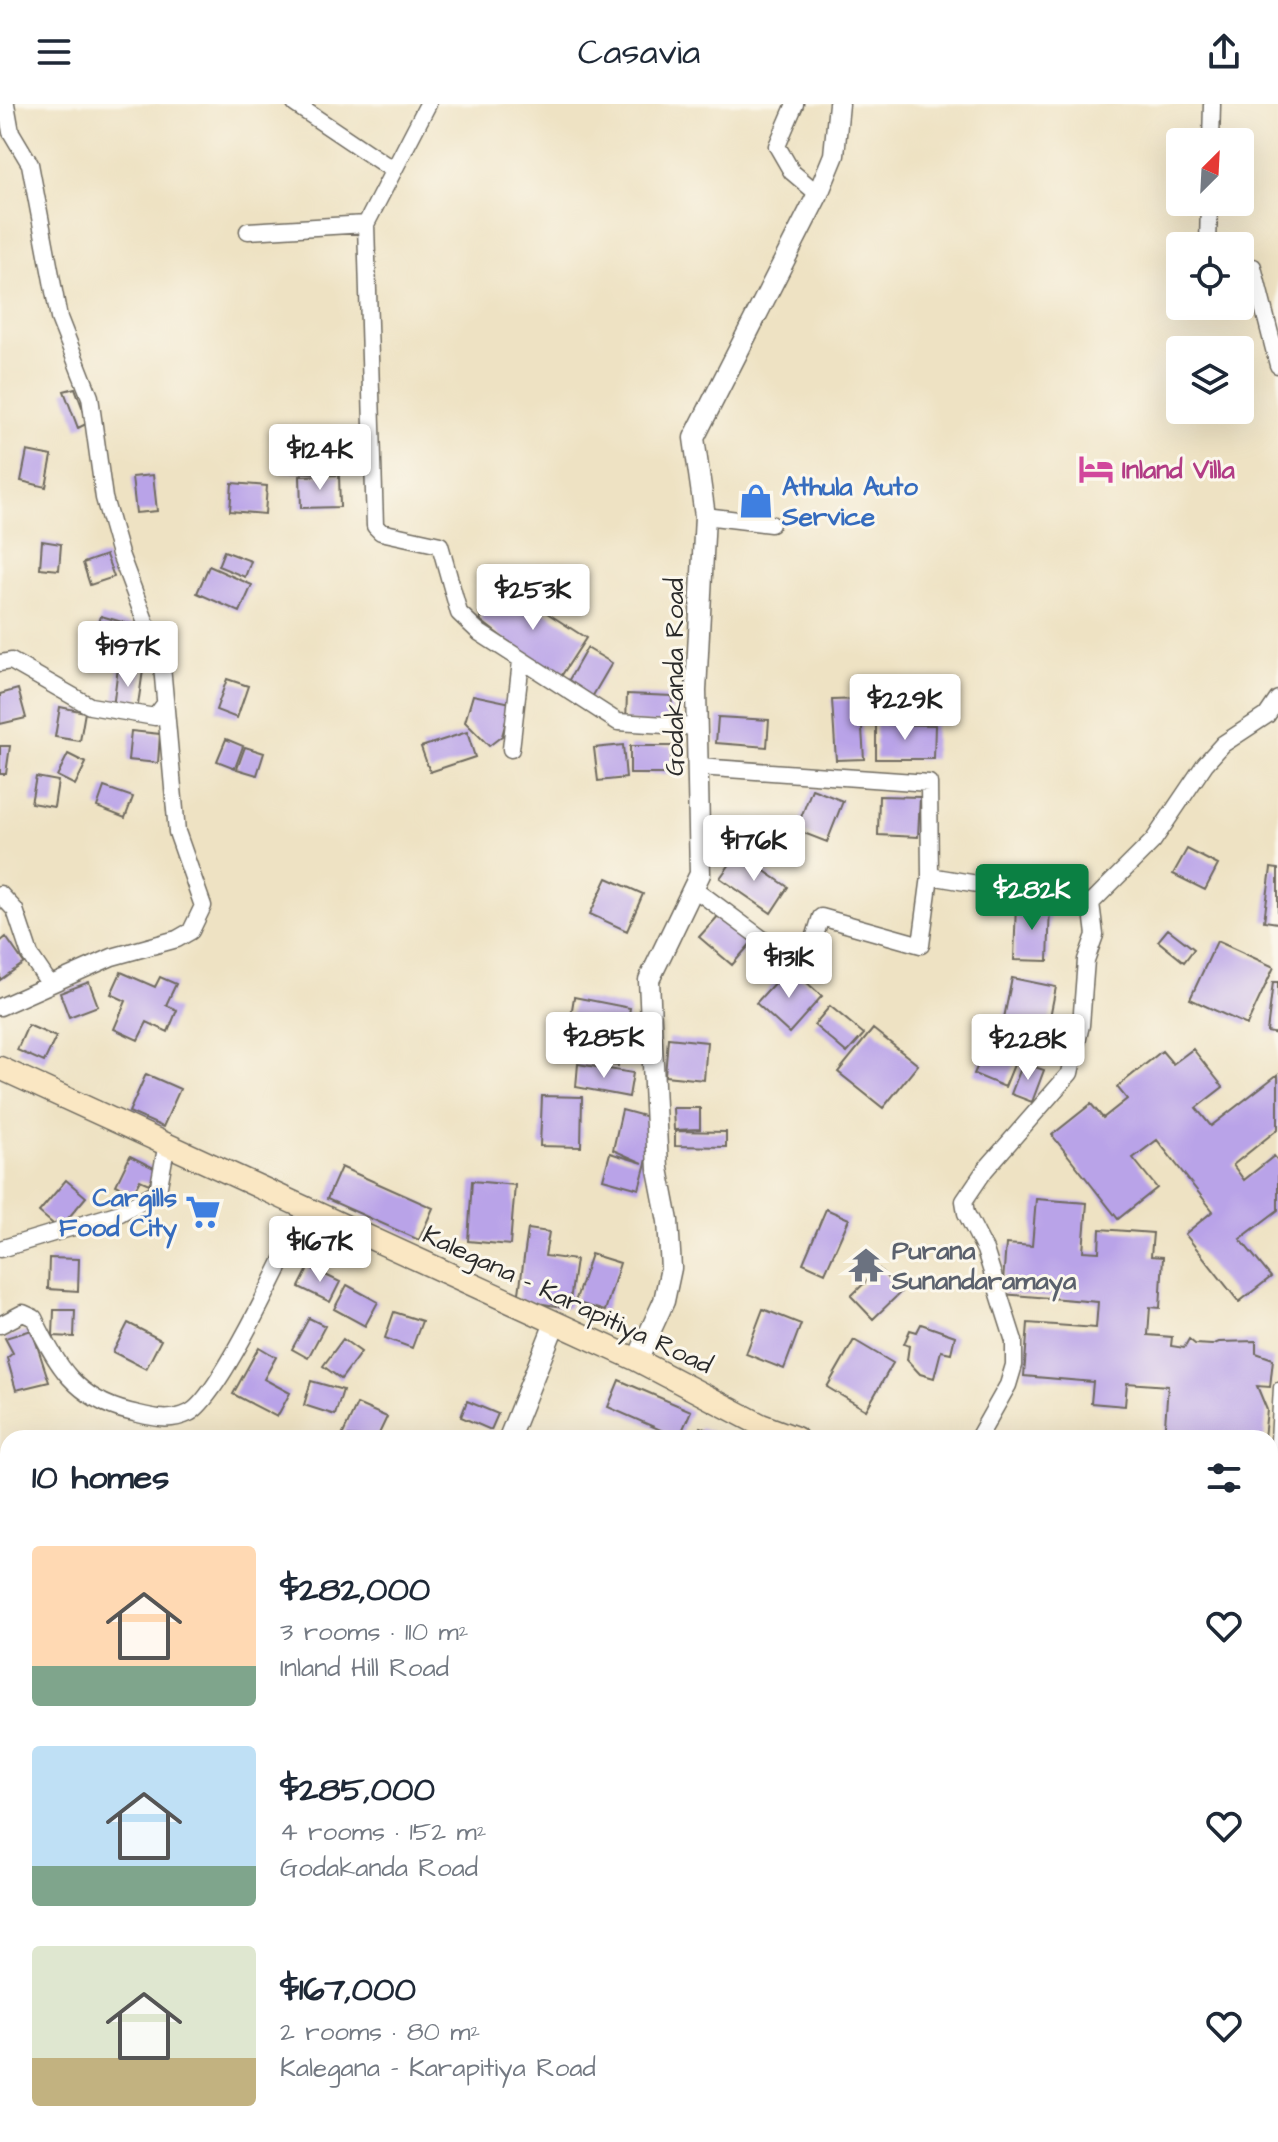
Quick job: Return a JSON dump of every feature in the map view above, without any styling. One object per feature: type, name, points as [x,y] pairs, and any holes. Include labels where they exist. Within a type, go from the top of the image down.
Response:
[{"type":"main road","name":"Kalegana - Karapitiya Road","points":[[0,1068],[637,1360],[766,1430]]},
{"type":"street","points":[[0,1007],[112,957],[177,939],[191,931],[203,906],[177,832],[162,666],[120,554],[104,498],[90,397],[59,318],[30,164],[11,132],[6,104]]},
{"type":"street","points":[[295,104],[393,170]]},
{"type":"street","points":[[428,104],[366,224],[375,526],[381,532],[440,545],[459,613],[480,633],[618,722],[697,727]]},
{"type":"street","points":[[795,104],[777,146],[792,172],[818,194]]},
{"type":"street","name":"Godakanda Road","points":[[637,1360],[664,1301],[671,1268],[665,1197],[658,1169],[649,980],[700,874],[698,585],[705,516],[694,438],[818,194],[834,155],[839,104]]},
{"type":"street","points":[[1211,128],[1212,104]]},
{"type":"street","points":[[248,231],[366,224]]},
{"type":"street","points":[[1254,271],[1278,365]]},
{"type":"street","points":[[705,516],[771,524]]},
{"type":"street","points":[[0,663],[11,661],[90,706],[155,717],[165,704]]},
{"type":"street","points":[[511,749],[521,661]]},
{"type":"street","points":[[1091,903],[1153,841],[1205,764],[1223,744],[1267,715],[1278,699]]},
{"type":"street","points":[[692,887],[804,970],[821,917],[921,945],[930,876],[929,783],[699,767]]},
{"type":"street","points":[[930,876],[1091,903]]},
{"type":"street","points":[[0,894],[15,910],[30,955],[49,983]]},
{"type":"street","points":[[983,1430],[1008,1385],[1014,1365],[1014,1341],[985,1250],[966,1213],[964,1201],[985,1170],[1070,1073],[1081,1025],[1086,960],[1095,935],[1091,903]]},
{"type":"street","points":[[0,1249],[120,1213],[158,1191],[167,1143]]},
{"type":"street","points":[[0,1325],[23,1313],[34,1318],[54,1362],[80,1388],[112,1407],[167,1421],[192,1412],[220,1377],[308,1208]]},
{"type":"street","points":[[512,1430],[555,1323]]},
{"type":"lane","points":[[1275,1430],[1278,1387]]},
{"type":"building","points":[[75,388],[88,423],[78,428],[64,391]]},
{"type":"building","points":[[27,451],[52,456],[46,487],[21,481]]},
{"type":"building","points":[[286,453],[318,453],[318,473],[286,472]]},
{"type":"building","points":[[153,475],[157,511],[136,513],[132,477]]},
{"type":"building","points":[[339,475],[340,507],[301,508],[300,476]]},
{"type":"building","points":[[232,483],[267,486],[265,514],[230,511]]},
{"type":"building","points":[[42,541],[61,544],[59,570],[40,568]]},
{"type":"building","points":[[224,551],[251,561],[245,577],[218,566]]},
{"type":"building","points":[[106,555],[114,577],[90,585],[83,563]]},
{"type":"building","points":[[209,566],[252,585],[240,612],[197,593]]},
{"type":"building","points":[[508,588],[586,638],[558,681],[480,620],[492,594]]},
{"type":"building","points":[[101,616],[136,626],[131,643],[96,633]]},
{"type":"building","points":[[587,648],[612,663],[591,699],[566,685]]},
{"type":"building","points":[[118,667],[143,670],[137,712],[113,708]]},
{"type":"building","points":[[227,679],[248,686],[237,718],[216,710]]},
{"type":"building","points":[[18,689],[26,718],[0,724],[0,694]]},
{"type":"building","points":[[627,694],[672,696],[671,724],[626,722]]},
{"type":"building","points":[[473,695],[511,703],[502,736],[489,746],[465,722]]},
{"type":"building","points":[[860,699],[864,759],[836,760],[832,700]]},
{"type":"building","points":[[60,707],[85,712],[80,741],[55,737]]},
{"type":"building","points":[[718,717],[769,720],[767,747],[716,743]]},
{"type":"building","points":[[876,724],[935,725],[934,759],[876,759]]},
{"type":"building","points":[[131,731],[160,734],[158,763],[128,760]]},
{"type":"building","points":[[467,732],[475,757],[430,772],[421,747]]},
{"type":"building","points":[[226,739],[243,746],[235,768],[217,761]]},
{"type":"building","points":[[623,745],[626,778],[598,781],[594,748]]},
{"type":"building","points":[[0,746],[10,746],[6,774],[0,774]]},
{"type":"building","points":[[630,746],[672,746],[671,774],[630,774]]},
{"type":"building","points":[[245,747],[264,753],[257,775],[237,769]]},
{"type":"building","points":[[68,754],[86,763],[75,785],[57,776]]},
{"type":"building","points":[[36,777],[58,781],[54,807],[31,803]]},
{"type":"building","points":[[104,787],[133,797],[125,818],[97,807]]},
{"type":"building","points":[[812,789],[843,801],[827,842],[796,830]]},
{"type":"building","points":[[879,796],[920,797],[918,837],[878,835]]},
{"type":"building","points":[[1187,849],[1218,865],[1205,890],[1173,874]]},
{"type":"building","points":[[738,853],[788,887],[771,913],[720,878]]},
{"type":"building","points":[[1271,868],[1278,869],[1278,923],[1264,921]]},
{"type":"building","points":[[607,878],[643,894],[627,931],[590,914]]},
{"type":"building","points":[[1016,904],[1050,905],[1048,961],[1014,960]]},
{"type":"building","points":[[721,913],[753,941],[732,965],[699,937]]},
{"type":"building","points":[[1168,929],[1194,949],[1184,962],[1158,941]]},
{"type":"building","points":[[6,937],[24,963],[0,980],[0,942]]},
{"type":"building","points":[[1217,941],[1274,967],[1247,1025],[1190,999]]},
{"type":"building","points":[[789,967],[822,996],[789,1033],[756,1003]]},
{"type":"building","points":[[121,972],[155,987],[160,977],[176,984],[166,1005],[177,1010],[168,1032],[147,1022],[138,1040],[114,1029],[126,1001],[111,994]]},
{"type":"building","points":[[1012,978],[1056,987],[1047,1032],[1003,1023]]},
{"type":"building","points":[[89,982],[98,1006],[69,1017],[60,993]]},
{"type":"building","points":[[1273,982],[1278,982],[1278,1034],[1267,1032]]},
{"type":"building","points":[[574,997],[630,1008],[626,1032],[570,1022]]},
{"type":"building","points":[[830,1006],[864,1034],[847,1053],[814,1025]]},
{"type":"building","points":[[28,1025],[56,1037],[44,1062],[17,1050]]},
{"type":"building","points":[[995,1026],[1009,1032],[1002,1048],[1018,1055],[1005,1087],[974,1074]]},
{"type":"building","points":[[873,1029],[918,1065],[883,1108],[838,1072]]},
{"type":"building","points":[[668,1038],[707,1042],[704,1080],[665,1076]]},
{"type":"building","points":[[584,1044],[619,1049],[618,1066],[581,1060]]},
{"type":"building","points":[[1193,1049],[1223,1087],[1196,1108],[1211,1126],[1278,1074],[1278,1129],[1233,1165],[1244,1180],[1274,1156],[1278,1161],[1278,1210],[1240,1239],[1271,1277],[1239,1302],[1185,1234],[1213,1211],[1157,1140],[1133,1158],[1157,1188],[1118,1219],[1052,1135],[1091,1104],[1103,1118],[1127,1099],[1117,1087],[1162,1051],[1173,1064]]},
{"type":"building","points":[[1023,1063],[1044,1070],[1032,1102],[1011,1094]]},
{"type":"building","points":[[578,1064],[633,1073],[629,1097],[576,1087]]},
{"type":"building","points":[[146,1074],[180,1089],[163,1127],[129,1112]]},
{"type":"building","points":[[542,1096],[582,1097],[581,1147],[540,1146]]},
{"type":"building","points":[[673,1108],[700,1108],[700,1129],[674,1130]]},
{"type":"building","points":[[622,1110],[648,1117],[651,1144],[639,1189],[603,1179],[610,1153],[643,1163],[613,1150]]},
{"type":"building","points":[[675,1131],[726,1132],[726,1147],[675,1146]]},
{"type":"building","points":[[130,1156],[156,1169],[149,1184],[140,1180],[133,1193],[116,1185]]},
{"type":"building","points":[[341,1167],[433,1208],[419,1240],[327,1199]]},
{"type":"building","points":[[66,1180],[86,1197],[59,1229],[39,1212]]},
{"type":"building","points":[[472,1181],[515,1185],[510,1245],[468,1241]]},
{"type":"building","points":[[1036,1199],[1087,1203],[1083,1251],[1099,1252],[1100,1229],[1153,1233],[1151,1256],[1163,1257],[1160,1308],[1150,1307],[1148,1335],[1172,1337],[1171,1346],[1184,1348],[1189,1339],[1195,1344],[1212,1345],[1256,1341],[1256,1353],[1273,1359],[1270,1387],[1257,1386],[1267,1410],[1265,1430],[1165,1430],[1168,1386],[1127,1383],[1125,1406],[1091,1403],[1093,1382],[1024,1376],[1028,1323],[1096,1328],[1098,1302],[1002,1294],[1006,1244],[1032,1246]]},
{"type":"building","points":[[826,1209],[849,1219],[825,1273],[803,1263]]},
{"type":"building","points":[[528,1229],[549,1232],[545,1256],[576,1260],[569,1308],[518,1300]]},
{"type":"building","points":[[591,1254],[620,1263],[605,1311],[575,1302]]},
{"type":"building","points":[[49,1258],[79,1259],[78,1291],[48,1289]]},
{"type":"building","points":[[309,1267],[340,1282],[330,1302],[299,1287]]},
{"type":"building","points":[[879,1269],[901,1292],[873,1319],[851,1296]]},
{"type":"building","points":[[347,1285],[378,1302],[365,1326],[334,1309]]},
{"type":"building","points":[[763,1309],[801,1324],[784,1369],[746,1354]]},
{"type":"building","points":[[54,1310],[75,1310],[74,1337],[53,1336]]},
{"type":"building","points":[[394,1312],[422,1321],[412,1348],[385,1338]]},
{"type":"building","points":[[309,1318],[325,1326],[308,1358],[292,1349]]},
{"type":"building","points":[[128,1323],[161,1340],[146,1369],[113,1352]]},
{"type":"building","points":[[921,1324],[955,1336],[951,1353],[941,1351],[934,1378],[920,1374],[907,1360],[909,1346],[904,1344],[910,1330],[917,1332]]},
{"type":"building","points":[[32,1330],[49,1382],[16,1390],[7,1358],[13,1353],[5,1338]]},
{"type":"building","points":[[343,1339],[361,1352],[341,1379],[323,1366]]},
{"type":"building","points":[[854,1340],[893,1363],[866,1410],[827,1387]]},
{"type":"building","points":[[259,1347],[276,1357],[264,1379],[290,1393],[277,1417],[233,1394]]},
{"type":"building","points":[[619,1380],[691,1411],[683,1430],[661,1430],[608,1407]]},
{"type":"building","points":[[311,1381],[343,1390],[335,1415],[304,1405]]},
{"type":"building","points":[[467,1401],[498,1414],[491,1430],[461,1417]]},
{"type":"building","points":[[357,1404],[387,1417],[381,1430],[345,1430]]},
{"type":"place","name":"Inland Villa","points":[[1096,469]]},
{"type":"place","name":"Athula Auto Service","points":[[756,501]]},
{"type":"place","name":"Cargills Food City","points":[[203,1212]]},
{"type":"place","name":"Purana Sunandaramaya","points":[[866,1265]]}]
